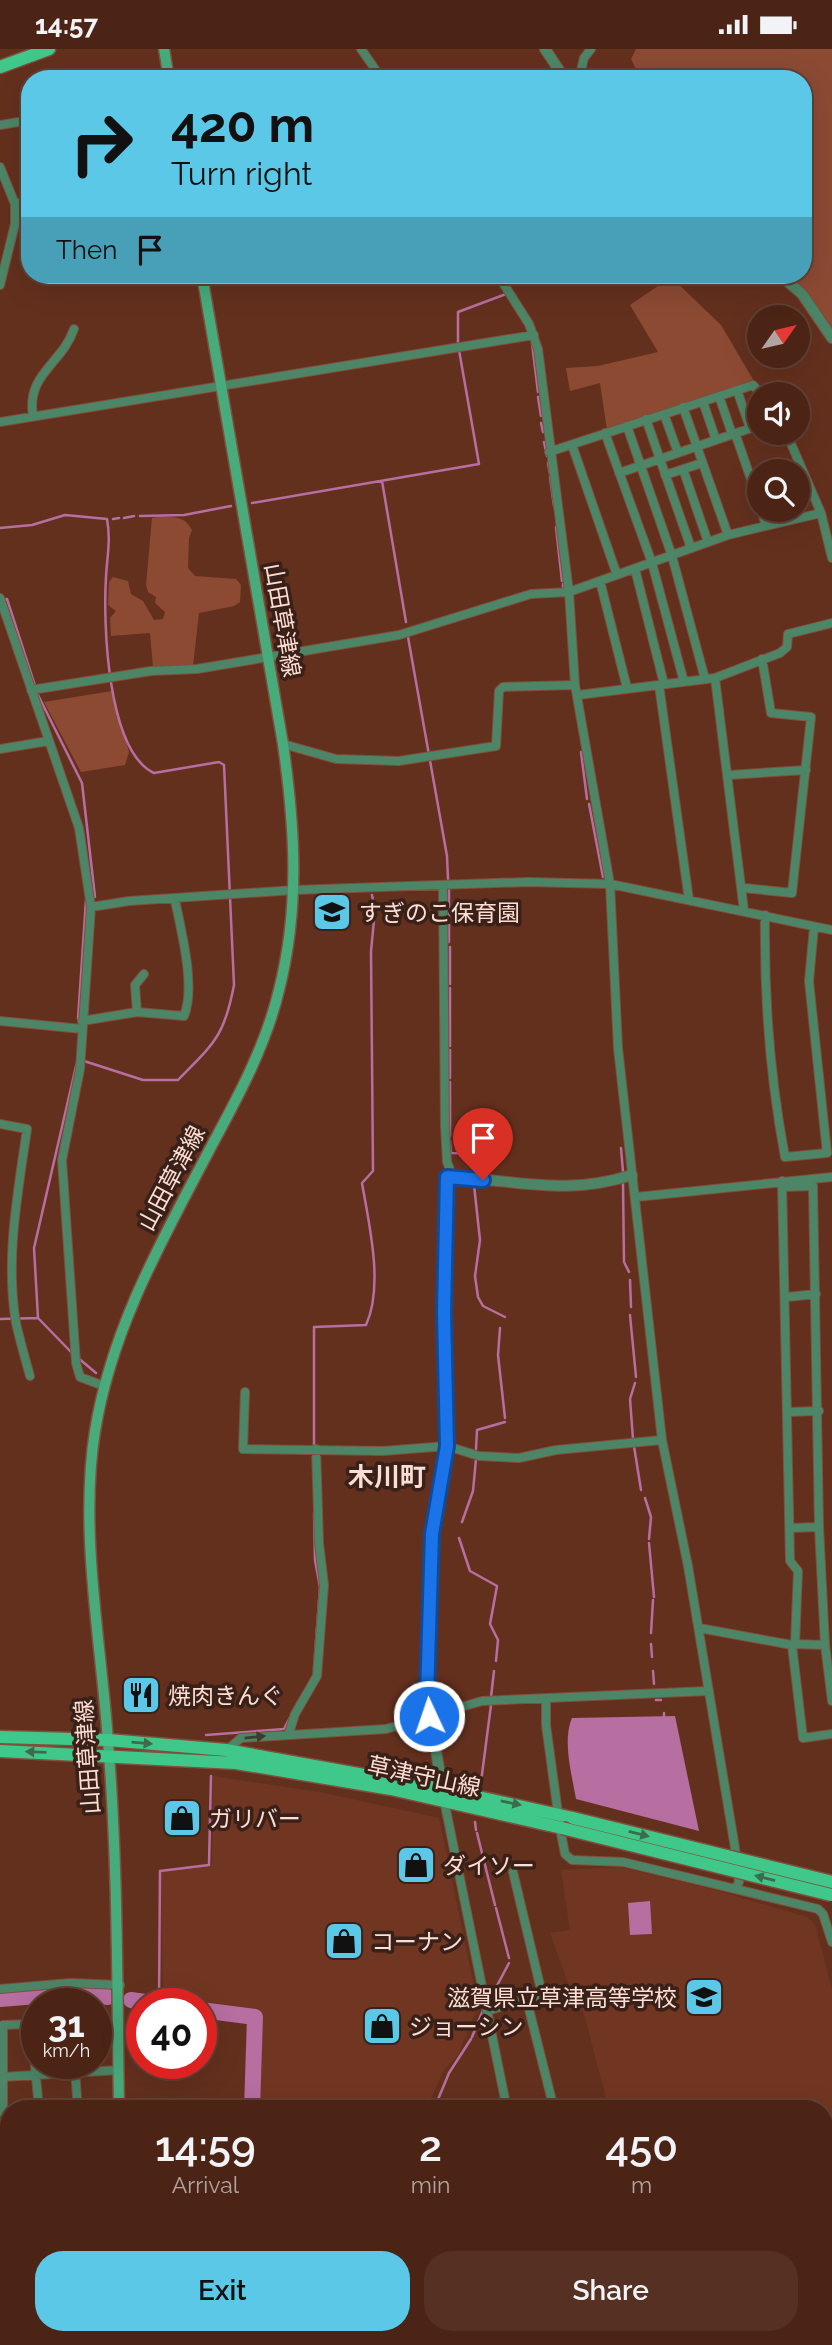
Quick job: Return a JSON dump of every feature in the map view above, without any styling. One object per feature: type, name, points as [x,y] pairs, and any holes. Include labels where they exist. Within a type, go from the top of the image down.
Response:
[{"type":"main road","points":[[0,67],[49,49]]},
{"type":"main road","points":[[164,49],[168,70]]},
{"type":"main road","name":"山田草津線","points":[[119,2100],[120,1985],[109,1755],[91,1518],[94,1434],[119,1335],[141,1279],[257,1055],[279,990],[295,890],[293,810],[204,284]]},
{"type":"main road","name":"草津守山線","points":[[0,1737],[108,1740],[226,1750],[443,1794],[561,1828],[832,1891]]},
{"type":"main road","name":"草津守山線","points":[[0,1751],[236,1763],[558,1813],[832,1891]]},
{"type":"street","points":[[361,49],[375,70]]},
{"type":"street","points":[[545,49],[559,70]]},
{"type":"street","points":[[581,70],[584,58],[591,49]]},
{"type":"street","points":[[0,125],[21,122]]},
{"type":"street","points":[[0,167],[15,204],[15,224],[0,285]]},
{"type":"street","points":[[15,204],[21,203]]},
{"type":"street","points":[[503,284],[534,335],[569,592],[575,685],[610,884],[615,1013],[662,1440],[699,1628],[735,1848],[739,1882],[736,1888]]},
{"type":"street","points":[[790,284],[802,294],[832,338]]},
{"type":"street","points":[[33,416],[30,398],[44,370],[69,344],[74,330]]},
{"type":"street","points":[[0,422],[534,335]]},
{"type":"street","points":[[549,452],[747,386]]},
{"type":"street","points":[[737,390],[747,419]]},
{"type":"street","points":[[719,396],[747,470]]},
{"type":"street","points":[[703,402],[716,440]]},
{"type":"street","points":[[683,407],[728,535]]},
{"type":"street","points":[[664,414],[678,453]]},
{"type":"street","points":[[646,419],[691,548]]},
{"type":"street","points":[[627,426],[672,556],[705,679]]},
{"type":"street","points":[[619,473],[747,429]]},
{"type":"street","points":[[606,433],[652,563],[684,682]]},
{"type":"street","points":[[572,445],[617,575]]},
{"type":"street","points":[[792,445],[821,513],[832,558]]},
{"type":"street","points":[[665,475],[702,463]]},
{"type":"street","points":[[683,469],[708,542]]},
{"type":"street","points":[[31,690],[399,635],[531,594],[569,592],[728,535],[821,513]]},
{"type":"street","points":[[765,522],[766,526]]},
{"type":"street","points":[[635,569],[662,684],[689,900]]},
{"type":"street","points":[[600,581],[627,688]]},
{"type":"street","points":[[0,598],[79,828],[91,908],[79,1069],[62,1160],[76,1363],[80,1377],[104,1386]]},
{"type":"street","points":[[578,695],[715,678],[787,647],[788,634],[832,623]]},
{"type":"street","points":[[744,888],[792,893],[811,717],[772,713],[762,659]]},
{"type":"street","points":[[715,678],[744,888],[744,911]]},
{"type":"street","points":[[283,744],[336,759],[399,761],[496,746],[499,691],[503,687],[575,685]]},
{"type":"street","points":[[0,749],[48,741]]},
{"type":"street","points":[[729,775],[806,770]]},
{"type":"street","points":[[91,908],[129,901],[295,890],[498,881],[610,884],[831,930]]},
{"type":"street","points":[[443,885],[445,1126],[447,1162],[453,1177]]},
{"type":"street","points":[[0,1021],[82,1025],[137,1012],[184,1016],[185,949],[175,899]]},
{"type":"street","points":[[765,915],[764,969],[770,1042],[776,1114],[785,1157],[827,1153],[809,981],[814,927]]},
{"type":"street","points":[[137,1012],[135,985],[144,974]]},
{"type":"street","points":[[0,1124],[27,1129],[16,1210],[13,1279],[17,1325],[30,1376]]},
{"type":"street","points":[[505,2100],[443,1794],[427,1696],[432,1534],[447,1446],[444,1285],[447,1177],[513,1185],[587,1187],[632,1175]]},
{"type":"street","points":[[636,1197],[832,1177]]},
{"type":"street","points":[[782,1184],[814,1186],[820,1527],[825,1646],[832,1701]]},
{"type":"street","points":[[782,1184],[783,1260],[787,1297],[790,1561],[798,1571],[794,1645],[803,1738],[832,1734]]},
{"type":"street","points":[[787,1297],[816,1294]]},
{"type":"street","points":[[245,1392],[243,1448],[383,1451],[447,1446],[479,1456],[519,1458],[556,1450],[662,1440]]},
{"type":"street","points":[[788,1412],[819,1411]]},
{"type":"street","points":[[289,1733],[295,1714],[317,1676],[324,1585],[319,1543],[316,1449]]},
{"type":"street","points":[[790,1528],[820,1527]]},
{"type":"street","points":[[699,1628],[794,1645],[825,1646]]},
{"type":"street","points":[[226,1750],[241,1738],[386,1729],[482,1701],[708,1691]]},
{"type":"street","points":[[547,1699],[546,1725],[558,1813]]},
{"type":"street","points":[[561,1828],[565,1854],[572,1860],[623,1862],[818,1909],[823,1914],[832,1942]]},
{"type":"street","points":[[487,2011],[527,2001],[542,1994],[513,1872]]},
{"type":"street","points":[[0,1989],[69,1983],[120,1985]]},
{"type":"street","points":[[527,2001],[552,2100]]},
{"type":"street","points":[[2,2100],[2,2026],[21,2024]]},
{"type":"street","points":[[112,2070],[119,2070]]},
{"type":"street","points":[[2,2077],[21,2076]]},
{"type":"street","points":[[36,2079],[39,2100]]},
{"type":"street","points":[[76,2079],[77,2100]]},
{"type":"shaded area","points":[[636,49],[832,49],[832,328],[808,293],[798,284],[812,284],[812,70],[636,70],[631,59]]},
{"type":"shaded area","points":[[661,284],[678,284],[721,325],[754,381],[607,430],[600,383],[570,391],[566,368],[598,366],[658,352],[630,305]]},
{"type":"shaded area","points":[[160,516],[182,520],[192,530],[189,538],[188,568],[195,576],[236,579],[241,585],[240,602],[234,606],[199,613],[193,666],[153,667],[150,633],[111,636],[110,618],[116,611],[108,605],[109,582],[113,577],[128,581],[131,594],[143,601],[154,620],[163,619],[165,612],[155,603],[156,597],[148,592],[146,585],[152,518]]},
{"type":"shaded area","points":[[112,691],[129,752],[125,765],[81,772],[44,702]]},
{"type":"shaded area","points":[[675,1716],[699,1831],[576,1799],[568,1747],[572,1718]]},
{"type":"shaded area","points":[[213,1776],[320,1792],[439,1818],[478,2006],[458,2055],[444,2070],[430,2100],[256,2100],[257,2014],[254,2009],[217,2003],[217,1988],[163,1988],[161,1872],[212,1865]]},
{"type":"shaded area","name":"滋賀県立草津高等学校","points":[[621,1867],[715,1890],[807,1917],[815,1924],[832,1990],[832,2100],[607,2100],[581,2003],[571,1991],[550,1933],[570,1930],[561,1870]]},
{"type":"shaded area","points":[[650,1901],[652,1934],[630,1935],[628,1903]]},
{"type":"waterway","points":[[458,343],[458,312],[506,294]]},
{"type":"waterway","points":[[532,343],[538,392]]},
{"type":"waterway","points":[[252,503],[479,464],[459,350]]},
{"type":"waterway","points":[[538,397],[541,416]]},
{"type":"waterway","points":[[541,423],[543,432]]},
{"type":"waterway","points":[[544,442],[547,456]]},
{"type":"waterway","points":[[548,463],[550,474]]},
{"type":"waterway","points":[[550,477],[554,506]]},
{"type":"waterway","points":[[382,481],[406,622]]},
{"type":"waterway","points":[[140,516],[184,515],[231,506]]},
{"type":"waterway","points":[[0,528],[32,525],[65,515],[107,519],[107,653],[117,713],[126,740],[138,760],[154,773],[219,762],[224,765],[234,985],[221,1029],[208,1048],[178,1080],[143,1080],[84,1061]]},
{"type":"waterway","points":[[124,518],[134,516]]},
{"type":"waterway","points":[[113,519],[119,518]]},
{"type":"waterway","points":[[556,527],[562,581]]},
{"type":"waterway","points":[[3,600],[7,599],[35,686]]},
{"type":"waterway","points":[[408,637],[447,856],[448,879]]},
{"type":"waterway","points":[[37,693],[82,783],[95,897],[90,897]]},
{"type":"waterway","points":[[581,752],[587,799]]},
{"type":"waterway","points":[[589,804],[603,877]]},
{"type":"waterway","points":[[449,890],[449,920]]},
{"type":"waterway","points":[[314,1446],[314,1327],[366,1325],[374,1292],[371,1236],[362,1183],[373,1171],[371,951],[375,910],[372,895]]},
{"type":"waterway","points":[[81,1019],[78,1019],[86,900]]},
{"type":"waterway","points":[[449,925],[449,942]]},
{"type":"waterway","points":[[450,947],[450,984]]},
{"type":"waterway","points":[[450,988],[450,1046]]},
{"type":"waterway","points":[[450,1050],[450,1078]]},
{"type":"waterway","points":[[0,1319],[38,1318],[34,1248],[77,1062]]},
{"type":"waterway","points":[[450,1082],[450,1136]]},
{"type":"waterway","points":[[450,1141],[451,1153],[479,1154],[478,1175]]},
{"type":"waterway","points":[[621,1148],[623,1172]]},
{"type":"waterway","points":[[623,1183],[624,1262],[629,1272]]},
{"type":"waterway","points":[[474,1185],[480,1240],[475,1276],[478,1297],[483,1306],[505,1317]]},
{"type":"waterway","points":[[630,1280],[631,1307]]},
{"type":"waterway","points":[[630,1315],[636,1377]]},
{"type":"waterway","points":[[38,1318],[72,1353]]},
{"type":"waterway","points":[[500,1328],[498,1355],[505,1418]]},
{"type":"waterway","points":[[77,1357],[96,1373]]},
{"type":"waterway","points":[[633,1439],[630,1399],[635,1383]]},
{"type":"waterway","points":[[476,1449],[477,1430],[505,1422]]},
{"type":"waterway","points":[[634,1446],[641,1490]]},
{"type":"waterway","points":[[462,1522],[473,1491],[476,1459]]},
{"type":"waterway","points":[[645,1498],[651,1517],[649,1539]]},
{"type":"waterway","points":[[314,1513],[315,1560],[320,1587],[314,1669]]},
{"type":"waterway","points":[[459,1538],[470,1571],[497,1586],[490,1624],[498,1640],[496,1661]]},
{"type":"waterway","points":[[649,1543],[654,1597]]},
{"type":"waterway","points":[[651,1633],[653,1600]]},
{"type":"waterway","points":[[651,1644],[652,1657]]},
{"type":"waterway","points":[[491,1697],[494,1671]]},
{"type":"waterway","points":[[653,1671],[654,1684]]},
{"type":"waterway","points":[[206,1735],[284,1729],[299,1700]]},
{"type":"waterway","points":[[656,1700],[661,1700]]},
{"type":"waterway","points":[[481,1782],[491,1705]]},
{"type":"waterway","points":[[159,1988],[160,1871],[209,1865],[211,1776]]},
{"type":"waterway","points":[[475,1822],[476,1830]]},
{"type":"waterway","points":[[477,1833],[495,1905]]},
{"type":"waterway","points":[[496,1908],[509,1958]]},
{"type":"waterway","points":[[491,1997],[509,1963]]},
{"type":"waterway","points":[[0,1999],[21,1997]]},
{"type":"waterway","points":[[472,2037],[484,2008]]},
{"type":"waterway","points":[[217,2012],[255,2017],[252,2100]]},
{"type":"waterway","points":[[438,2100],[449,2073],[471,2039]]},
{"type":"place","name":"すぎのこ保育園","points":[[332,912]]},
{"type":"place","name":"焼肉きんぐ","points":[[141,1695]]},
{"type":"place","name":"ガリバー","points":[[182,1818]]},
{"type":"place","name":"ダイソー","points":[[416,1865]]},
{"type":"place","name":"コーナン","points":[[344,1941]]},
{"type":"place","name":"滋賀県立草津高等学校","points":[[704,1997]]},
{"type":"place","name":"ジョーシン","points":[[382,2026]]},
{"type":"district","name":"木川町","points":[[387,1477]]},
{"type":"route","points":[[429,1716],[427,1696],[432,1534],[447,1446],[444,1312],[447,1177],[483,1180]]}]
